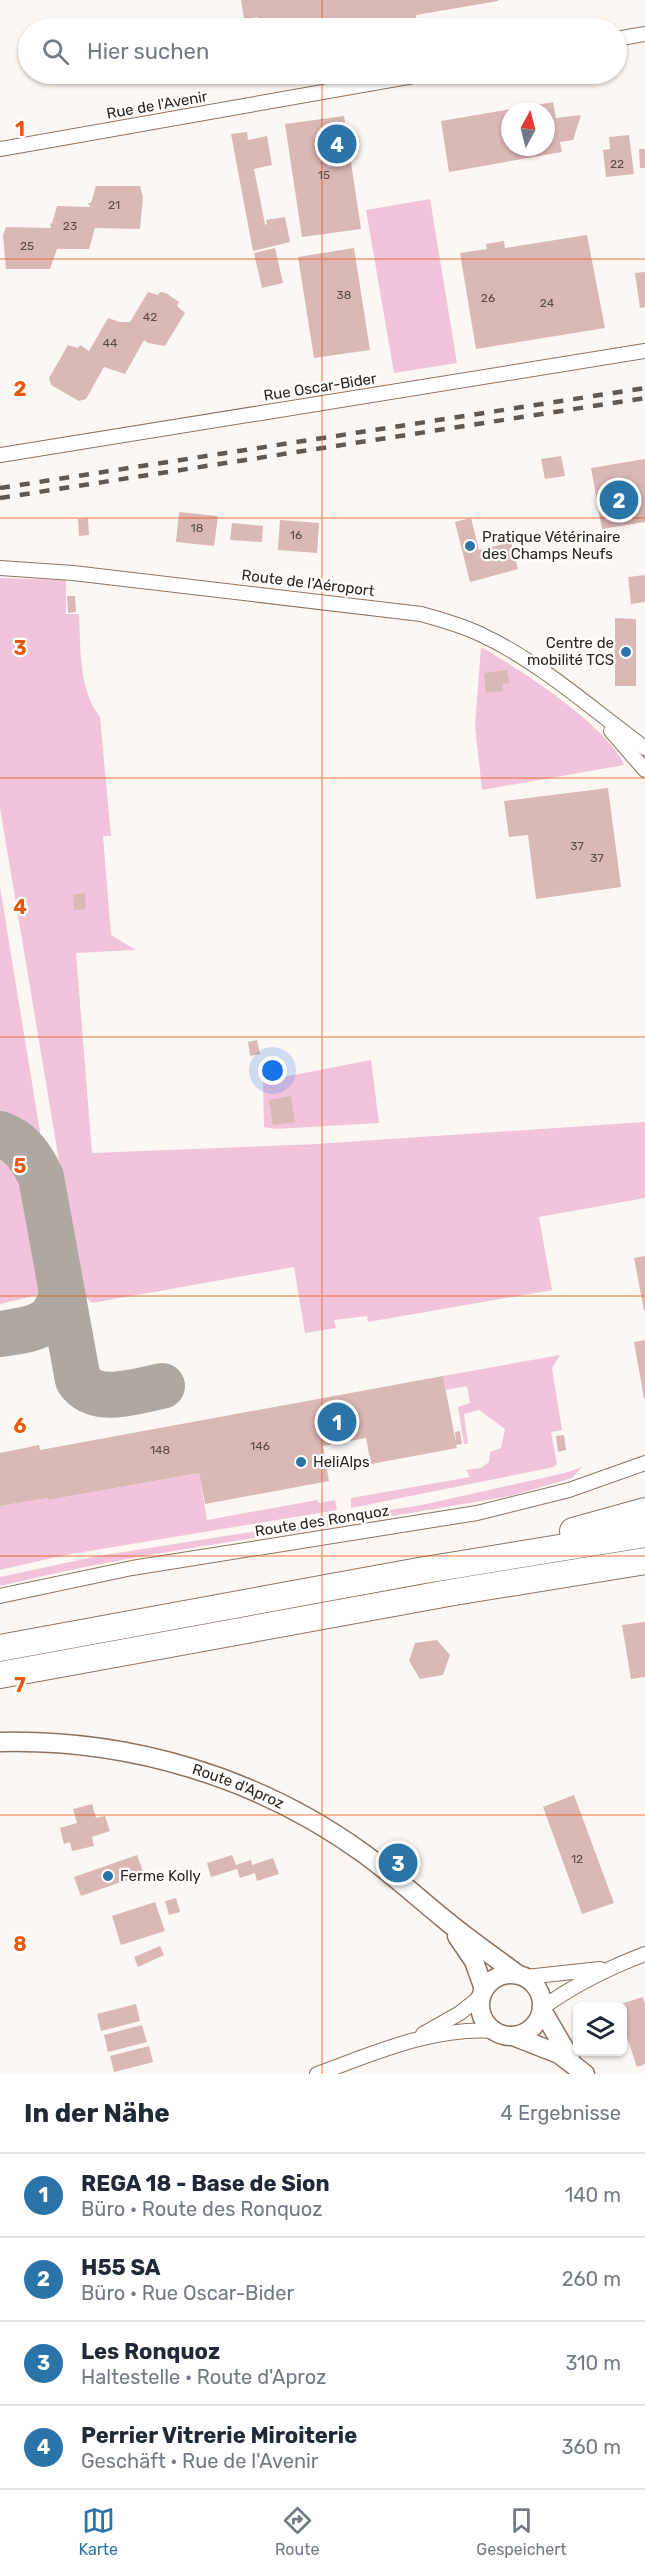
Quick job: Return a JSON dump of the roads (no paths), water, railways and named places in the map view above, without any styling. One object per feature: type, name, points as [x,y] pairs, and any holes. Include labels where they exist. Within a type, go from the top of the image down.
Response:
[{"type":"highway","points":[[419,1571],[645,1512]]},
{"type":"highway","points":[[0,1648],[419,1571],[645,1534]]},
{"type":"highway","points":[[0,1675],[408,1600],[645,1561]]},
{"type":"street","points":[[627,37],[645,34]]},
{"type":"street","name":"Rue de l'Avenir","points":[[0,149],[368,84]]},
{"type":"street","name":"Rue Oscar-Bider","points":[[0,455],[645,351]]},
{"type":"street","name":"Route de l'Aéroport","points":[[0,568],[130,579],[421,614],[483,635],[532,664],[645,748]]},
{"type":"street","name":"Route de l'Aéroport","points":[[587,706],[645,770]]},
{"type":"street","name":"Route des Ronquoz","points":[[0,1596],[132,1568],[477,1513],[569,1490],[645,1463]]},
{"type":"street","name":"Route d'Aproz","points":[[0,1742],[56,1742],[126,1751],[179,1764],[237,1784],[301,1814],[339,1836],[388,1872],[443,1918],[522,1976]]},
{"type":"street","name":"Route d'Aproz","points":[[443,1918],[474,1961],[482,1993]]},
{"type":"street","points":[[482,1993],[482,2017],[504,2034],[532,2028],[542,2009],[608,1968],[645,1954]]},
{"type":"street","points":[[317,2074],[413,2039],[460,2013],[502,1975],[522,1976],[608,1968]]},
{"type":"street","points":[[522,1976],[539,1990],[542,2009],[580,2069]]},
{"type":"street","points":[[413,2039],[454,2031],[504,2034],[539,2044],[580,2069]]},
{"type":"railway","points":[[0,488],[645,388]]},
{"type":"railway","points":[[0,498],[645,398]]},
{"type":"place","name":"Perrier Vitrerie Miroiterie","points":[[337,144]]},
{"type":"place","name":"H55 SA","points":[[619,500]]},
{"type":"place","name":"Pratique Vétérinaire des Champs Neufs","points":[[470,546]]},
{"type":"place","name":"Centre de mobilité TCS","points":[[626,652]]},
{"type":"place","name":"REGA 18 - Base de Sion","points":[[337,1422]]},
{"type":"place","name":"HeliAlps","points":[[301,1462]]},
{"type":"place","name":"Les Ronquoz","points":[[398,1863]]},
{"type":"place","name":"Ferme Kolly","points":[[108,1876]]}]
